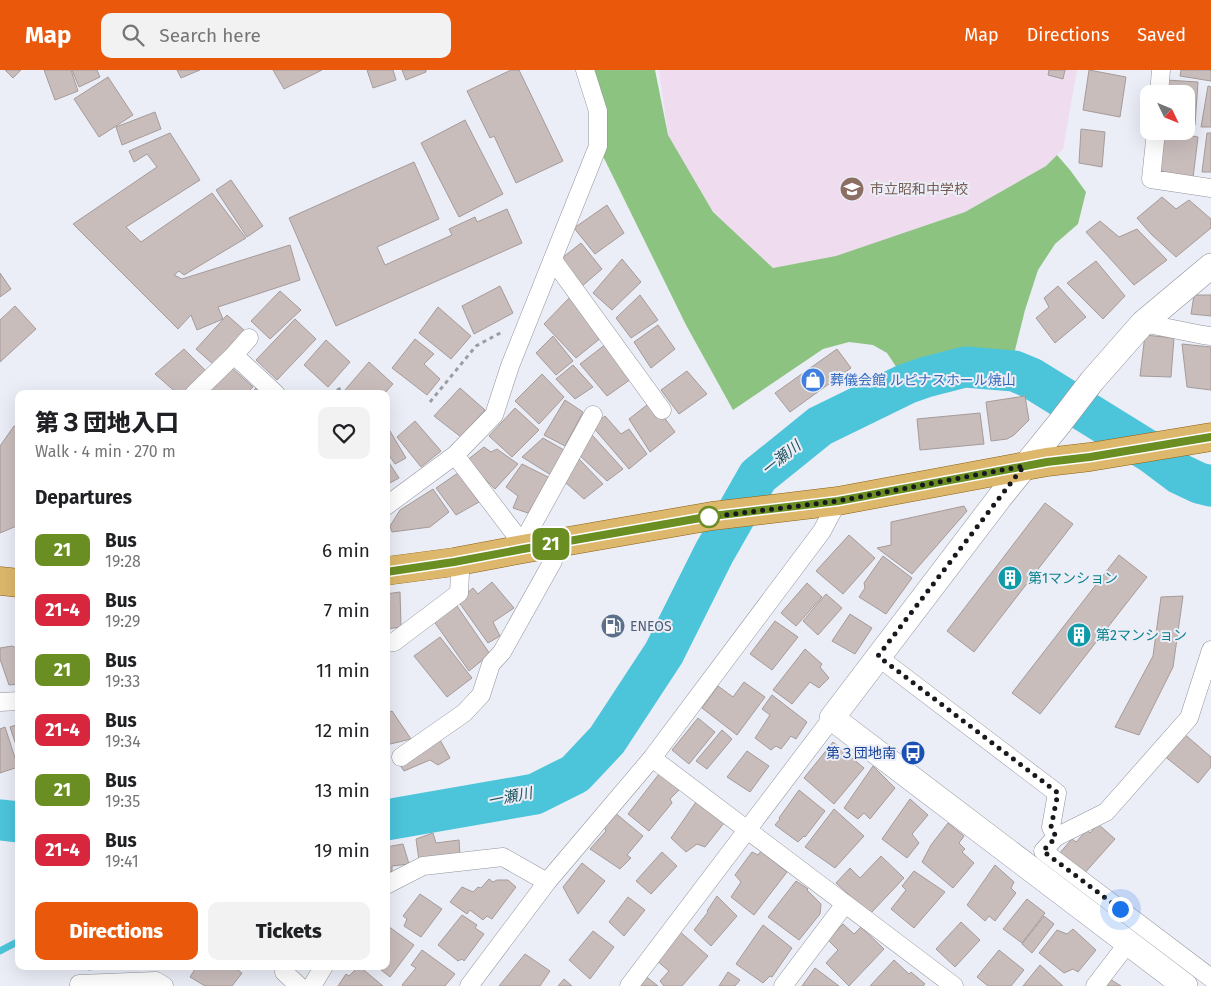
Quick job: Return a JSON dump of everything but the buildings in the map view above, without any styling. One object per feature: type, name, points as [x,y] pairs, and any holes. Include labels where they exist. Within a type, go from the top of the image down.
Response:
[{"type":"main road","points":[[390,571],[454,562],[526,540],[838,501],[1047,462],[1090,457],[1203,438]]},
{"type":"main road","points":[[0,581],[15,583]]},
{"type":"street","points":[[390,503],[455,455],[494,415],[510,366],[598,146],[598,111],[585,70]]},
{"type":"street","points":[[1160,85],[1161,70]]},
{"type":"street","points":[[1155,140],[1152,179],[1211,188]]},
{"type":"street","points":[[552,260],[662,410]]},
{"type":"street","points":[[629,986],[988,512],[1092,381],[1143,323],[1211,266]]},
{"type":"street","points":[[1143,323],[1211,336]]},
{"type":"street","points":[[198,390],[249,338]]},
{"type":"street","points":[[234,355],[272,390]]},
{"type":"street","points":[[455,455],[515,534],[526,540],[594,415]]},
{"type":"street","points":[[469,986],[548,882],[652,758],[822,531],[838,501]]},
{"type":"street","points":[[401,757],[464,713],[481,695],[491,664],[502,652],[553,561]]},
{"type":"street","points":[[390,642],[394,642],[459,593],[460,573],[454,562]]},
{"type":"street","points":[[1211,650],[1189,718],[1106,812],[1056,837],[1043,851],[1211,978]]},
{"type":"street","points":[[878,656],[1058,793],[1051,827],[1056,837]]},
{"type":"street","points":[[0,702],[15,701]]},
{"type":"street","points":[[832,718],[1185,986]]},
{"type":"street","points":[[652,758],[845,904],[946,984]]},
{"type":"street","points":[[390,882],[423,866],[503,857],[548,882]]},
{"type":"street","points":[[783,986],[845,904]]},
{"type":"street","points":[[1095,986],[1128,943]]},
{"type":"street","points":[[285,970],[284,972],[299,986]]},
{"type":"street","points":[[312,986],[322,970]]},
{"type":"street","points":[[79,984],[156,982],[164,986]]},
{"type":"path","points":[[430,402],[476,346],[532,313]]},
{"type":"path","points":[[337,390],[341,388]]},
{"type":"shaded area","name":"市立昭和中学校","points":[[659,70],[1077,70],[1063,149],[1046,166],[965,212],[840,256],[773,268],[713,212],[668,135]]},
{"type":"green space","points":[[585,70],[655,70],[668,135],[713,212],[773,268],[836,256],[965,212],[1046,166],[1057,155],[1086,192],[1078,224],[1055,244],[1038,270],[1025,310],[1013,358],[1000,355],[963,354],[916,366],[901,374],[887,353],[873,345],[849,342],[823,349],[733,410],[686,325],[598,146]]},
{"type":"waterway","name":"一瀬川","points":[[390,819],[535,794],[575,774],[607,740],[664,653],[714,553],[758,476],[820,426],[906,384],[965,367],[1014,371],[1031,378],[1152,453],[1180,474],[1199,483],[1211,486]]},
{"type":"waterway","name":"一瀬川","points":[[0,820],[15,822]]},
{"type":"waterway","points":[[0,951],[15,943]]},
{"type":"bus line","name":"21","points":[[390,571],[454,562],[712,516],[838,501],[1047,462],[1090,457],[1211,437]]},
{"type":"place","name":"市立昭和中学校","points":[[852,189]]},
{"type":"place","name":"葬儀会館 ルピナスホール焼山","points":[[813,380]]},
{"type":"place","name":"第1マンション","points":[[1010,578]]},
{"type":"place","name":"ENEOS","points":[[613,626]]},
{"type":"place","name":"第2マンション","points":[[1079,635]]},
{"type":"place","name":"第３団地南","points":[[913,753]]},
{"type":"route","points":[[709,517],[838,501],[1024,466],[878,656],[1058,793],[1051,827],[1056,837],[1043,851],[1120,909]]}]
